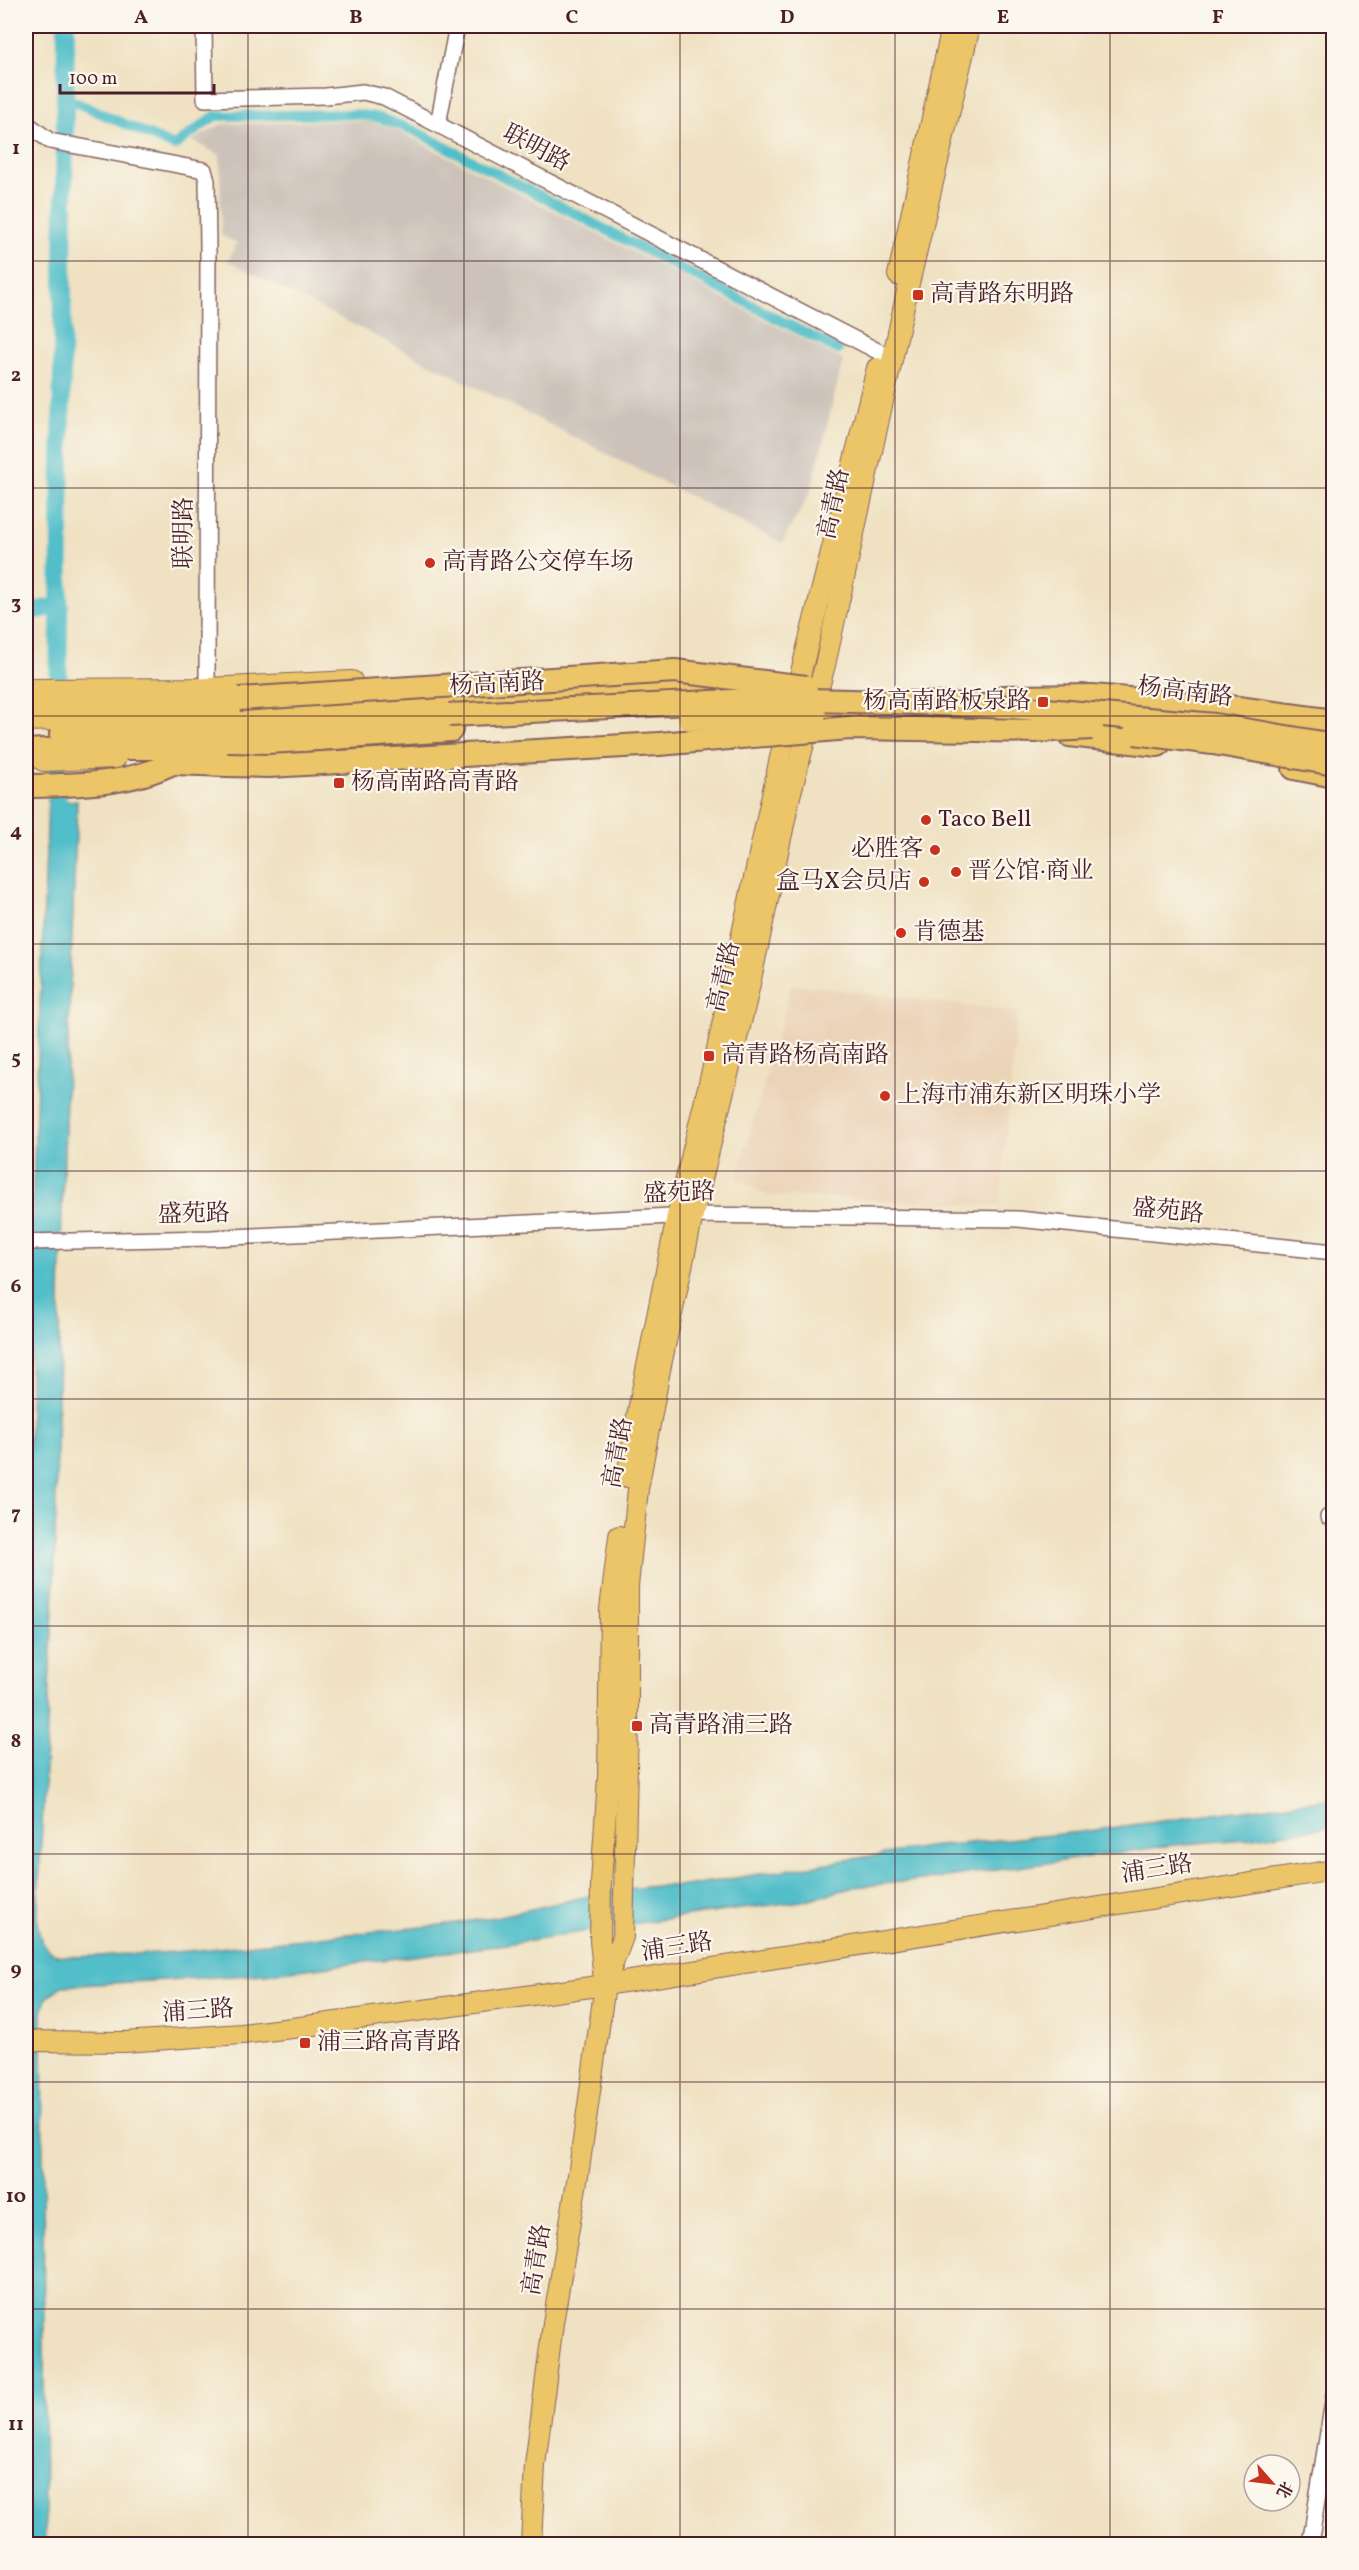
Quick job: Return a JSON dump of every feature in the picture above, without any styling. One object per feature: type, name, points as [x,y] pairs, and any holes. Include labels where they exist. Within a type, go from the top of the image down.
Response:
[{"type":"highway","name":"杨高南路","points":[[30,729],[84,725],[169,713],[239,699],[675,671],[860,692],[1003,697],[1049,710]]},
{"type":"highway","points":[[1003,697],[1103,697],[1238,708],[1334,721]]},
{"type":"highway","name":"杨高南路","points":[[172,763],[450,722],[771,699],[996,706],[1049,710],[1215,725],[1334,743]]},
{"type":"highway","name":"杨高南路","points":[[169,713],[450,722],[766,715],[995,719],[1214,742],[1334,766]]},
{"type":"highway","points":[[30,729],[84,725],[169,713]]},
{"type":"highway","name":"杨高南路","points":[[84,725],[232,755],[269,766],[647,745],[849,728],[1034,732],[1092,728]]},
{"type":"highway","points":[[1034,732],[1218,754],[1334,776]]},
{"type":"highway","points":[[30,786],[80,784],[172,763]]},
{"type":"main road","name":"高青路","points":[[605,1985],[600,1941],[601,1882],[608,1778],[610,1609],[636,1416],[685,1215],[747,998],[886,357],[952,26]]},
{"type":"main road","name":"高青路","points":[[531,2544],[539,2421],[605,1985],[623,1937],[630,1559],[638,1489],[685,1215],[715,1058],[785,734],[815,691],[886,357],[970,26]]},
{"type":"main road","name":"杨高南路","points":[[120,688],[207,688],[681,664],[775,673],[815,691],[846,696],[940,699],[1078,708],[1219,723],[1334,743]]},
{"type":"main road","points":[[271,755],[319,769],[785,734],[824,679],[827,688],[846,696]]},
{"type":"main road","name":"杨高南路","points":[[120,688],[169,713],[671,687],[815,691],[934,701],[940,699]]},
{"type":"main road","points":[[84,725],[120,688]]},
{"type":"main road","name":"杨高南路","points":[[815,691],[1215,746],[1334,766]]},
{"type":"main road","name":"杨高南路","points":[[84,725],[172,763],[271,755],[785,734]]},
{"type":"main road","name":"杨高南路","points":[[232,755],[271,755]]},
{"type":"main road","name":"浦三路","points":[[26,2041],[123,2042],[242,2034],[605,1985],[1334,1869]]},
{"type":"street","name":"联明路","points":[[204,26],[205,99],[326,96],[363,92],[396,102],[886,357]]},
{"type":"street","points":[[438,124],[457,26]]},
{"type":"street","name":"联明路","points":[[26,123],[50,141],[204,170],[207,181],[207,688]]},
{"type":"street","name":"盛苑路","points":[[26,1242],[211,1238],[685,1215],[1018,1219],[1334,1252]]},
{"type":"street","points":[[1310,2544],[1334,2395]]},
{"type":"shaded area","points":[[371,122],[394,129],[843,360],[811,491],[782,543],[228,261],[237,243],[221,235],[220,155],[192,141],[222,124]]},
{"type":"shaded area","name":"上海市浦东新区明珠小学","points":[[792,984],[1017,1012],[1000,1206],[767,1195],[737,1179]]},
{"type":"water","points":[[48,800],[77,801],[62,1207],[54,1590],[38,1903],[39,1933],[49,1950],[61,1956],[70,1957],[158,1953],[434,1926],[489,1918],[587,1896],[635,1888],[686,1886],[927,1847],[1081,1832],[1333,1798],[1334,1826],[1246,1839],[1173,1845],[940,1878],[854,1887],[802,1901],[657,1920],[487,1947],[265,1974],[62,1986],[46,1998],[42,2012],[45,2544],[26,2544],[26,1518],[30,1421],[30,1265]]},
{"type":"waterway","points":[[58,702],[66,26]]},
{"type":"waterway","points":[[66,98],[174,146],[215,116],[355,114],[380,118],[413,130],[838,350]]},
{"type":"waterway","points":[[26,612],[60,606]]},
{"type":"waterway","points":[[57,825],[58,748]]},
{"type":"place","name":"高青路东明路","points":[[918,295]]},
{"type":"place","name":"高青路公交停车场","points":[[430,563]]},
{"type":"place","name":"杨高南路板泉路","points":[[1043,702]]},
{"type":"place","name":"杨高南路高青路","points":[[339,783]]},
{"type":"place","name":"Taco Bell","points":[[926,820]]},
{"type":"place","name":"必胜客","points":[[935,850]]},
{"type":"place","name":"晋公馆·商业","points":[[956,872]]},
{"type":"place","name":"盒马X会员店","points":[[924,882]]},
{"type":"place","name":"肯德基","points":[[901,933]]},
{"type":"place","name":"高青路杨高南路","points":[[709,1056]]},
{"type":"place","name":"上海市浦东新区明珠小学","points":[[885,1096]]},
{"type":"place","name":"高青路浦三路","points":[[637,1726]]},
{"type":"place","name":"浦三路高青路","points":[[305,2043]]}]
